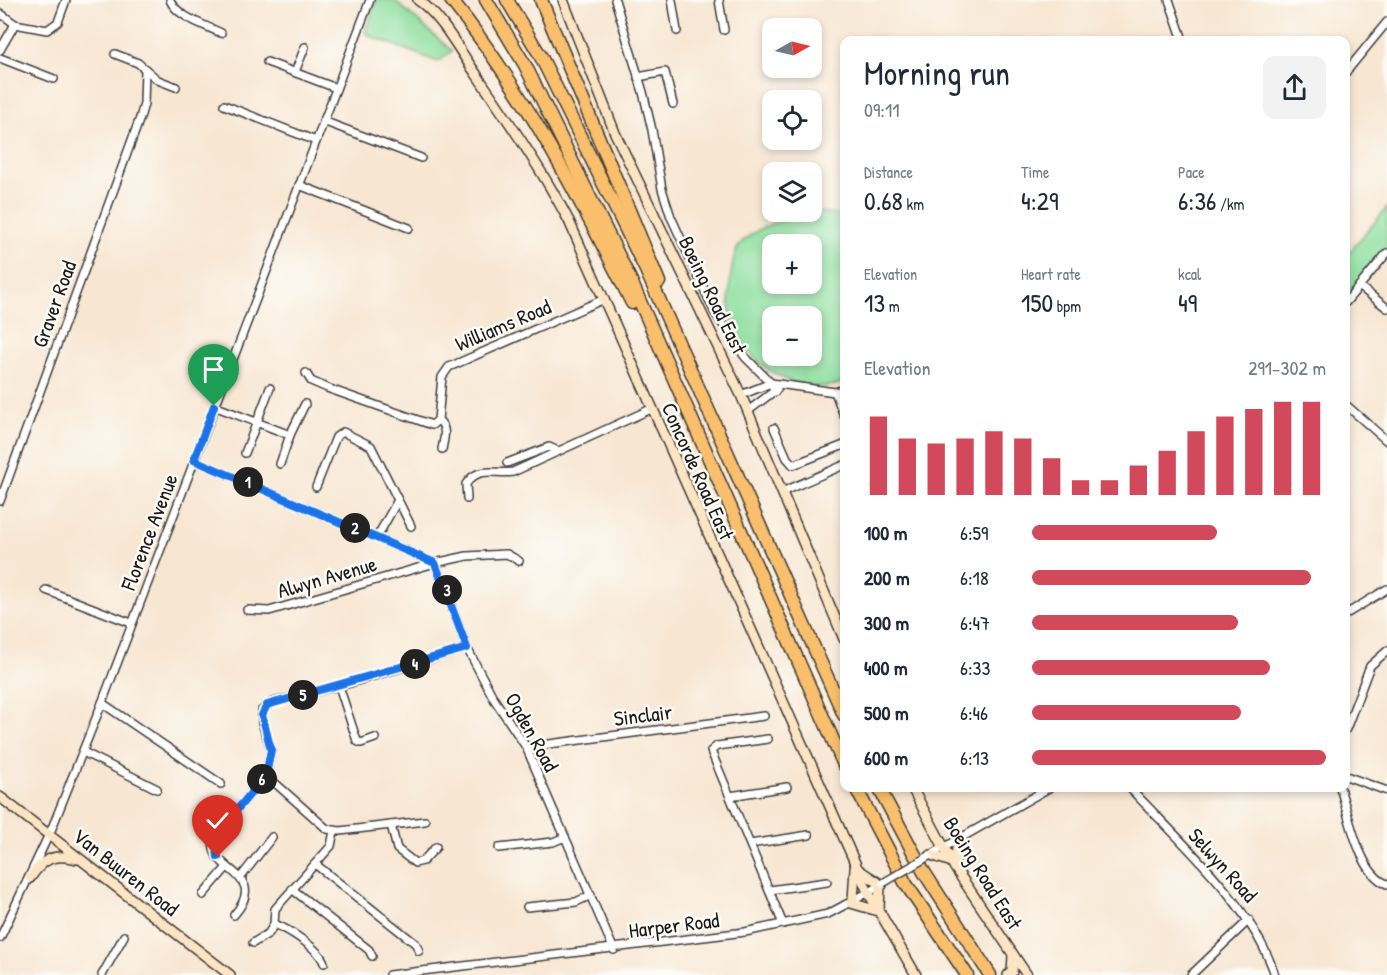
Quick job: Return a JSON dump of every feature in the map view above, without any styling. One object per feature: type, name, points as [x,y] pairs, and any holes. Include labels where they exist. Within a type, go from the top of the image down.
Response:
[{"type":"highway","points":[[451,0],[480,36],[512,84],[569,180],[694,427]]},
{"type":"highway","points":[[486,0],[525,65],[630,279],[840,756]]},
{"type":"highway","points":[[507,0],[540,55],[646,270],[840,706]]},
{"type":"highway","points":[[540,0],[653,265],[695,378]]},
{"type":"highway","points":[[858,792],[906,884],[967,975]]},
{"type":"highway","points":[[881,792],[924,872],[990,975]]},
{"type":"main road","name":"Concorde Road East","points":[[418,0],[444,28],[536,162],[569,221],[602,300],[856,866],[868,892],[916,975]]},
{"type":"main road","name":"Boeing Road East","points":[[563,0],[615,133],[741,395],[840,630]]},
{"type":"main road","name":"Boeing Road East","points":[[914,792],[954,865],[1027,975]]},
{"type":"main road","name":"Van Buuren Road","points":[[0,797],[230,975]]},
{"type":"main road","points":[[937,834],[931,855],[954,865],[958,840]]},
{"type":"main road","points":[[30,878],[44,860],[53,856],[82,861]]},
{"type":"main road","points":[[856,866],[882,885],[880,911],[852,902],[856,885],[856,866]]},
{"type":"main road","points":[[1012,974],[1013,955]]},
{"type":"street","points":[[0,14],[15,24],[42,30],[51,29],[58,22],[66,0]]},
{"type":"street","points":[[170,0],[175,8],[185,15],[221,33]]},
{"type":"street","name":"Florence Avenue","points":[[0,938],[2,928],[30,878],[83,752],[370,0]]},
{"type":"street","points":[[625,0],[615,1],[652,130],[662,189],[679,235],[722,326],[745,357],[771,383],[775,392]]},
{"type":"street","points":[[672,0],[677,31]]},
{"type":"street","points":[[719,0],[724,30]]},
{"type":"street","points":[[1169,0],[1181,36]]},
{"type":"street","points":[[1350,67],[1387,22]]},
{"type":"street","points":[[0,50],[15,24]]},
{"type":"street","points":[[295,72],[305,47]]},
{"type":"street","points":[[115,54],[138,63],[158,80],[176,87]]},
{"type":"street","points":[[0,58],[54,79]]},
{"type":"street","points":[[267,62],[336,88]]},
{"type":"street","name":"Graver Road","points":[[0,501],[140,118],[144,104],[146,69]]},
{"type":"street","points":[[638,77],[665,72],[673,104]]},
{"type":"street","points":[[224,105],[316,141]]},
{"type":"street","points":[[323,121],[421,158]]},
{"type":"street","points":[[299,185],[409,228]]},
{"type":"street","points":[[1350,297],[1387,253]]},
{"type":"street","points":[[1359,286],[1387,308]]},
{"type":"street","name":"Williams Road","points":[[442,449],[445,433],[443,423],[438,420],[442,377],[449,366],[602,300]]},
{"type":"street","points":[[306,373],[310,381],[426,425],[435,424],[438,420]]},
{"type":"street","points":[[741,395],[771,383],[835,392],[840,390]]},
{"type":"street","points":[[748,411],[781,385]]},
{"type":"street","points":[[245,453],[270,388]]},
{"type":"street","points":[[835,392],[840,405]]},
{"type":"street","points":[[280,464],[305,404]]},
{"type":"street","points":[[214,406],[291,435]]},
{"type":"street","points":[[1350,409],[1387,441]]},
{"type":"street","points":[[467,499],[466,484],[473,477],[496,470],[513,472],[651,410]]},
{"type":"street","points":[[774,428],[787,458],[793,465],[840,447]]},
{"type":"street","points":[[316,487],[336,437],[343,432],[371,446],[411,526]]},
{"type":"street","points":[[507,463],[549,447],[558,451]]},
{"type":"street","points":[[194,460],[435,563]]},
{"type":"street","points":[[782,492],[840,467]]},
{"type":"street","points":[[377,537],[398,500]]},
{"type":"street","name":"Alwyn Avenue","points":[[247,610],[269,611],[435,563],[467,556],[507,554],[519,561]]},
{"type":"street","name":"Ogden Road","points":[[435,563],[467,648],[494,699],[526,747],[614,950]]},
{"type":"street","points":[[1350,612],[1387,589]]},
{"type":"street","points":[[46,590],[131,623]]},
{"type":"street","points":[[234,915],[247,897],[241,877],[227,867],[213,849],[216,835],[266,775],[271,750],[262,723],[264,707],[273,702],[339,686],[467,648]]},
{"type":"street","points":[[1350,708],[1370,666],[1387,651]]},
{"type":"street","points":[[339,686],[357,741],[375,738]]},
{"type":"street","points":[[102,703],[221,784]]},
{"type":"street","name":"Sinclair","points":[[526,747],[764,716]]},
{"type":"street","points":[[768,739],[712,749],[711,753],[783,924]]},
{"type":"street","points":[[83,752],[157,789]]},
{"type":"street","points":[[266,775],[322,825],[334,831],[425,821]]},
{"type":"street","points":[[1350,777],[1387,791]]},
{"type":"street","points":[[730,796],[787,786]]},
{"type":"street","name":"Harper Road","points":[[389,975],[614,950],[745,932],[828,914],[1042,792]]},
{"type":"street","name":"Selwyn Road","points":[[1134,792],[1249,920],[1267,950],[1275,975]]},
{"type":"street","points":[[1341,792],[1368,870],[1379,881],[1387,884]]},
{"type":"street","points":[[391,825],[397,849],[416,863],[423,861],[436,847]]},
{"type":"street","points":[[253,943],[269,933],[274,924],[275,909],[331,846],[334,831]]},
{"type":"street","points":[[750,844],[809,835]]},
{"type":"street","points":[[241,877],[272,837]]},
{"type":"street","points":[[499,848],[553,842],[565,837]]},
{"type":"street","points":[[315,864],[416,944],[419,951]]},
{"type":"street","points":[[202,895],[227,867]]},
{"type":"street","points":[[770,890],[827,882]]},
{"type":"street","points":[[292,889],[369,950],[372,956]]},
{"type":"street","points":[[527,907],[576,902],[591,896]]},
{"type":"street","points":[[1191,975],[1249,920]]},
{"type":"street","points":[[274,924],[288,930],[313,949],[321,956],[324,963]]},
{"type":"street","points":[[102,975],[124,936]]},
{"type":"green space","points":[[377,0],[394,0],[452,51],[438,62],[370,36],[365,32]]},
{"type":"green space","points":[[1387,208],[1387,248],[1350,291],[1350,251]]},
{"type":"green space","points":[[822,212],[840,215],[840,383],[812,387],[780,377],[764,366],[822,366],[822,306],[762,306],[762,365],[743,344],[732,324],[730,289],[736,252],[743,241],[778,222],[822,222]]},
{"type":"route","points":[[214,406],[194,460],[435,563],[440,571],[467,648],[267,705],[262,710],[262,723],[271,750],[266,775],[216,835],[218,857]]}]
